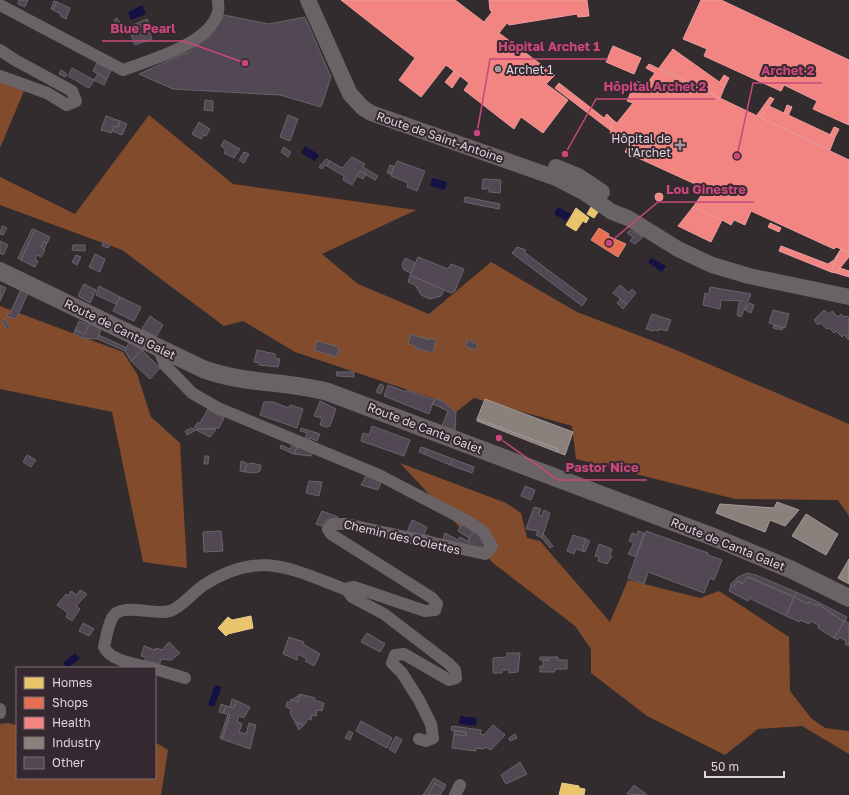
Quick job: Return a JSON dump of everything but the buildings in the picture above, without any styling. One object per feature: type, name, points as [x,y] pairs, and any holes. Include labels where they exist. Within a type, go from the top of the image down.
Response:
[{"type":"main road","name":"Route de Canta Galet","points":[[0,271],[163,350],[217,374],[238,379],[312,388],[328,392],[716,538],[792,570],[849,598]]},
{"type":"street","points":[[0,5],[124,70],[166,54],[200,37],[211,25],[218,13],[218,0]]},
{"type":"street","name":"Route de Saint-Antoine","points":[[308,0],[345,86],[363,108],[382,118],[589,189]]},
{"type":"street","name":"Route de Saint-Antoine","points":[[317,0],[356,87],[371,102],[395,114],[566,171],[589,189],[612,212],[628,218],[678,249],[718,267],[749,276],[849,298]]},
{"type":"street","points":[[0,50],[15,60],[72,91],[76,101],[67,105],[47,93],[0,76]]},
{"type":"street","name":"Chemin des Colettes","points":[[163,350],[161,355],[165,365],[192,393],[218,408],[379,475],[467,521],[483,531],[490,540],[492,546],[490,551],[485,554],[476,554],[346,524],[332,524],[328,529],[331,534],[432,598],[438,604],[435,610],[425,611],[354,587],[347,590]]},
{"type":"street","points":[[150,667],[113,657],[106,652],[104,647],[112,618],[116,613],[132,610],[154,612],[171,610],[203,585],[219,576],[243,566],[258,564],[288,569],[347,590],[352,596],[384,614],[455,670],[456,678],[449,680],[404,654],[394,655],[393,659],[395,667],[409,683],[431,724],[433,738],[426,741],[419,739]]},
{"type":"street","points":[[156,669],[185,678]]},
{"type":"shaded area","points":[[142,5],[146,14],[131,20],[128,12]]},
{"type":"shaded area","points":[[0,82],[24,91],[0,148]]},
{"type":"shaded area","points":[[149,115],[233,184],[416,210],[322,254],[358,284],[429,314],[491,262],[577,312],[669,347],[849,424],[849,516],[838,500],[735,499],[576,459],[572,426],[474,398],[456,412],[444,402],[295,352],[243,321],[224,326],[122,250],[0,205],[0,177],[75,214]]},
{"type":"shaded area","points":[[305,146],[319,155],[315,161],[301,153]]},
{"type":"shaded area","points":[[432,178],[447,182],[445,190],[430,186]]},
{"type":"shaded area","points":[[558,207],[571,214],[566,221],[554,214]]},
{"type":"shaded area","points":[[652,258],[666,266],[662,272],[649,263],[649,260]]},
{"type":"shaded area","points":[[0,306],[123,352],[137,374],[151,417],[180,443],[187,568],[143,562],[112,412],[0,389]]},
{"type":"shaded area","points":[[400,463],[506,503],[521,513],[527,538],[540,541],[610,622],[628,580],[700,598],[719,591],[789,637],[790,691],[811,718],[825,728],[849,731],[849,754],[802,726],[758,729],[725,755],[647,716],[591,673],[591,649],[575,626],[493,563]]},
{"type":"shaded area","points":[[75,653],[80,659],[68,667],[66,667],[63,663]]},
{"type":"shaded area","points":[[215,685],[222,687],[214,707],[208,705]]},
{"type":"shaded area","points":[[460,716],[477,718],[476,726],[459,724]]},
{"type":"shaded area","points":[[8,723],[16,725],[16,779],[156,779],[156,743],[168,750],[161,795],[0,795],[0,724]]},
{"type":"place","name":"Blue Pearl","points":[[245,63]]},
{"type":"place","name":"Archet 1","points":[[498,69]]},
{"type":"place","name":"Hôpital Archet 1","points":[[477,133]]},
{"type":"place","name":"Hôpital de l'Archet","points":[[680,145]]},
{"type":"place","name":"Hôpital Archet 2","points":[[565,154]]},
{"type":"place","name":"Archet 2","points":[[737,156]]},
{"type":"place","name":"Lou Ginestre","points":[[609,243]]},
{"type":"place","name":"Pastor Nice","points":[[499,438]]}]
